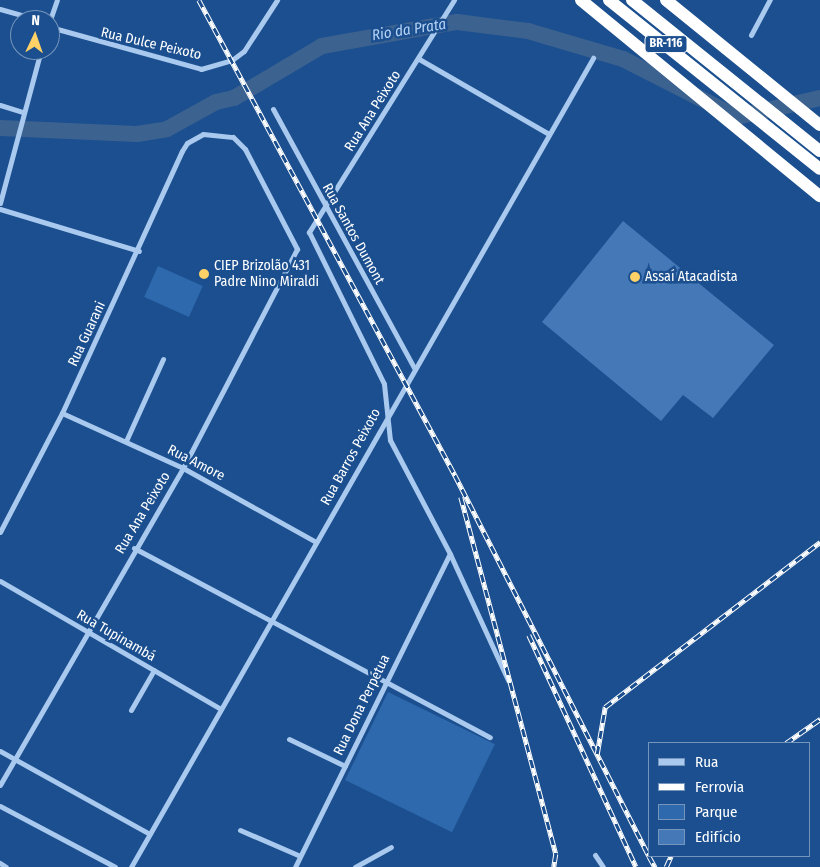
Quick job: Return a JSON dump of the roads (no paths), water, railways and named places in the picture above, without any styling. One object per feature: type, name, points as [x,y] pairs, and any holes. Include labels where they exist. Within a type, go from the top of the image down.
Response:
[{"type":"highway","name":"BR-116","points":[[581,0],[752,138],[820,196]]},
{"type":"highway","name":"BR-116","points":[[609,0],[723,88],[820,169]]},
{"type":"highway","name":"BR-116","points":[[632,0],[731,76],[820,151]]},
{"type":"highway","name":"BR-116","points":[[666,0],[820,125]]},
{"type":"street","name":"Rua Dulce Peixoto","points":[[60,30],[201,69],[232,60],[244,51],[277,0]]},
{"type":"street","name":"Rua Ana Peixoto","points":[[387,414],[384,384],[309,232],[326,210],[454,0]]},
{"type":"street","points":[[752,35],[770,0]]},
{"type":"street","name":"Rua Barros Peixoto","points":[[131,867],[387,414],[415,369],[592,58]]},
{"type":"street","points":[[419,59],[549,134]]},
{"type":"street","points":[[0,203],[20,134],[23,112],[38,60]]},
{"type":"street","points":[[0,106],[23,112]]},
{"type":"street","name":"Rua Santos Dumont","points":[[273,109],[326,210],[415,369]]},
{"type":"street","name":"Rua Guarani","points":[[0,532],[62,413],[139,251],[187,142],[209,133],[233,137],[241,143],[297,249]]},
{"type":"street","points":[[0,209],[139,251]]},
{"type":"street","name":"Rua Ana Peixoto","points":[[0,785],[134,548],[183,468],[297,249]]},
{"type":"street","points":[[126,441],[163,358]]},
{"type":"street","name":"Rua Amore","points":[[62,413],[183,468],[316,542]]},
{"type":"street","points":[[387,414],[390,440],[450,554],[508,680]]},
{"type":"street","points":[[134,548],[490,737]]},
{"type":"street","name":"Rua Dona Perpétua","points":[[295,867],[450,554]]},
{"type":"street","name":"Rua Tupinambá","points":[[0,581],[221,709]]},
{"type":"street","points":[[131,710],[154,670]]},
{"type":"street","points":[[289,739],[345,766]]},
{"type":"street","points":[[0,751],[150,834]]},
{"type":"street","points":[[0,806],[115,867]]},
{"type":"street","points":[[240,830],[300,856]]},
{"type":"street","points":[[355,867],[390,847]]},
{"type":"street","points":[[595,855],[603,867]]},
{"type":"street","points":[[0,863],[6,867]]},
{"type":"waterway","name":"Rio da Prata","points":[[0,128],[137,134],[167,129],[216,102],[234,98],[322,46],[457,22],[528,31],[623,59],[737,117],[820,98]]},
{"type":"railway","points":[[199,0],[455,475],[648,853]]},
{"type":"railway","points":[[461,497],[556,854],[554,867]]},
{"type":"railway","points":[[597,754],[605,707],[820,542]]},
{"type":"railway","points":[[529,635],[636,867]]},
{"type":"railway","points":[[787,742],[820,719]]},
{"type":"railway","points":[[650,857],[655,867]]},
{"type":"railway","points":[[666,867],[671,857]]},
{"type":"place","name":"CIEP Brizolão 431 Padre Nino Miraldi","points":[[204,274]]},
{"type":"place","name":"Assaí Atacadista","points":[[635,277]]}]
